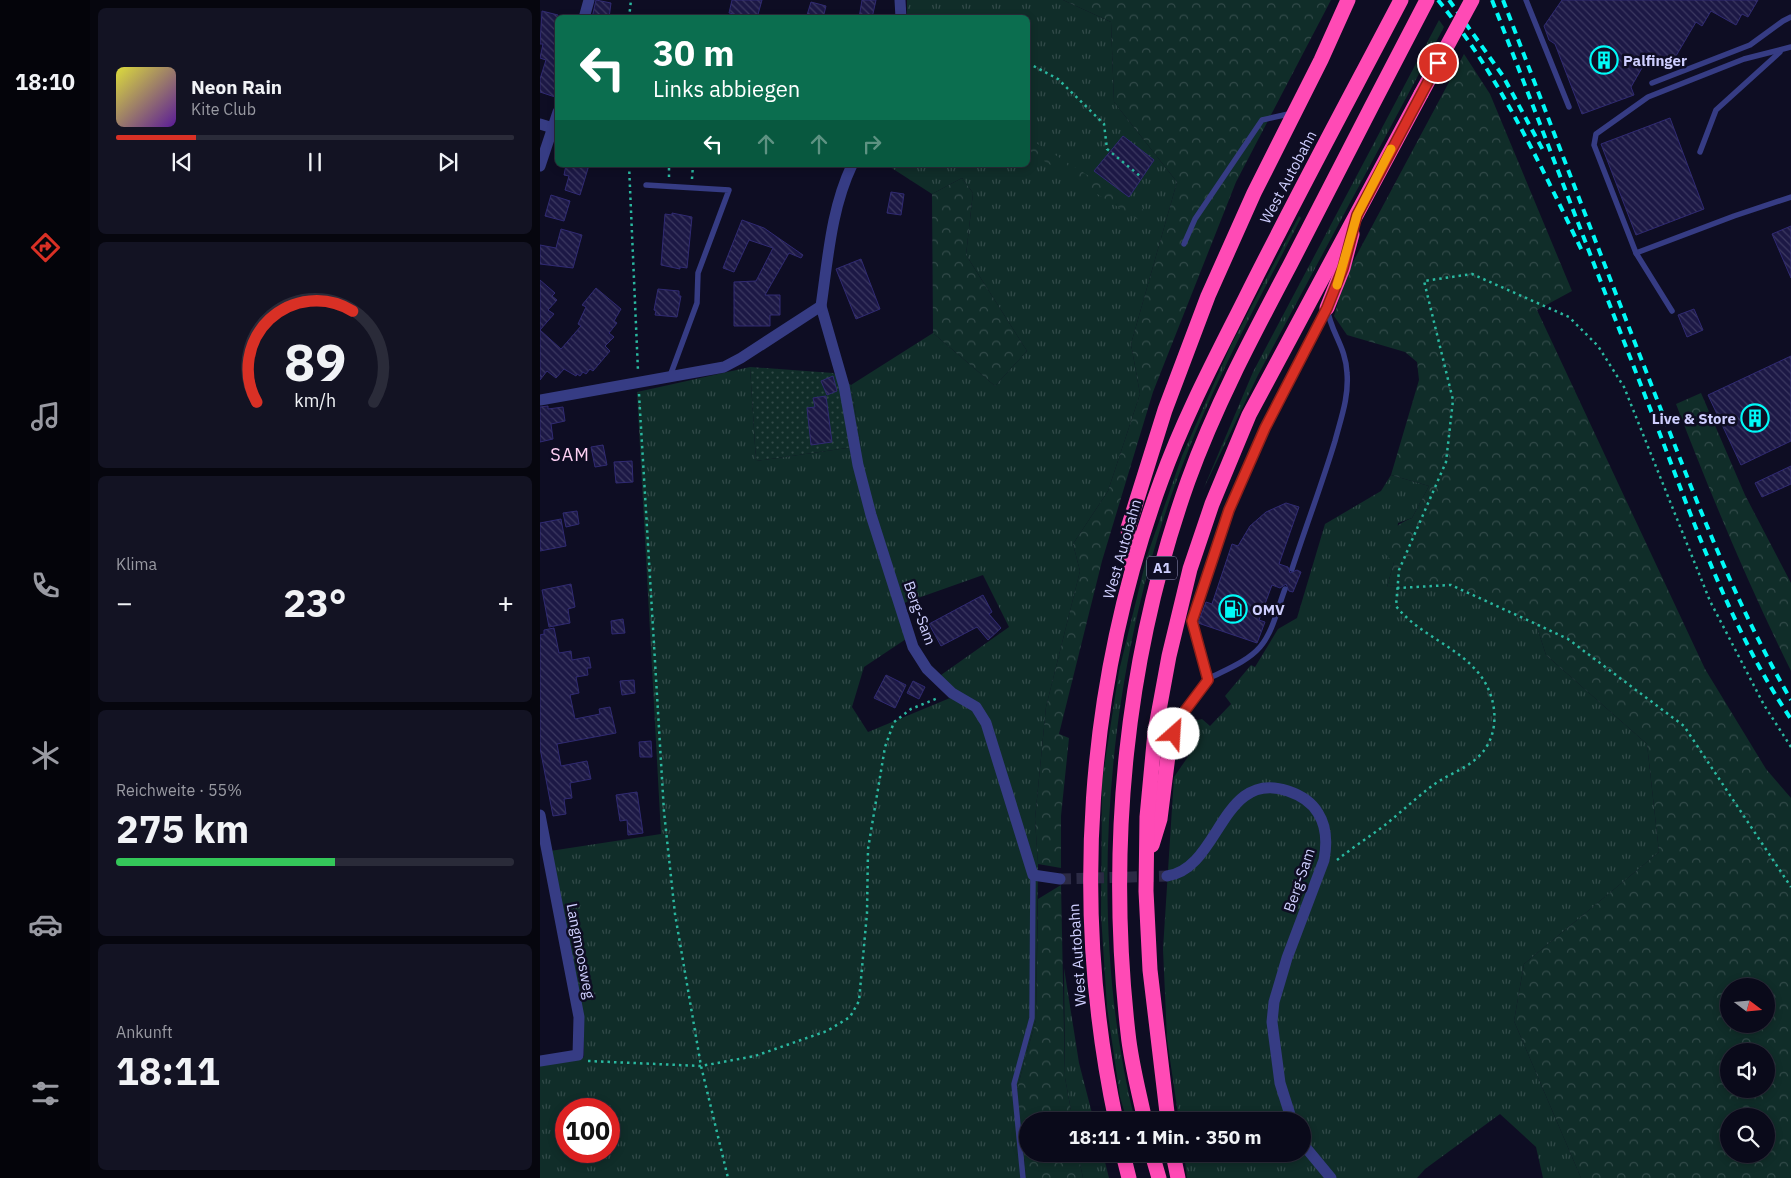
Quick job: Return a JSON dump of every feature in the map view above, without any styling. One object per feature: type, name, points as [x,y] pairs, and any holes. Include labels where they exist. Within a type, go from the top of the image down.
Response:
[{"type":"highway","points":[[1132,572],[1128,528],[1165,410],[1208,296],[1254,193],[1348,0]]},
{"type":"highway","name":"West Autobahn","points":[[1114,1112],[1105,1069],[1092,950],[1090,849],[1096,757],[1109,671],[1132,572],[1161,482],[1192,404],[1401,0]]},
{"type":"highway","name":"A1","points":[[1143,1112],[1128,1036],[1119,928],[1120,827],[1130,714],[1151,605],[1188,480],[1235,371],[1427,0]]},
{"type":"highway","points":[[1167,1112],[1150,970],[1146,891],[1147,817],[1155,732],[1169,656],[1193,560],[1212,504],[1249,415],[1472,0]]},
{"type":"highway","points":[[1327,308],[1343,268],[1357,215]]},
{"type":"highway","points":[[1147,858],[1160,819],[1169,748],[1178,720]]},
{"type":"highway","points":[[1125,1162],[1129,1178]]},
{"type":"highway","points":[[1154,1162],[1159,1178]]},
{"type":"highway","points":[[1175,1162],[1178,1178]]},
{"type":"street","points":[[585,15],[589,0]]},
{"type":"street","points":[[900,0],[901,15]]},
{"type":"street","points":[[540,166],[555,122]]},
{"type":"street","points":[[540,124],[553,128]]},
{"type":"street","points":[[540,400],[639,384],[724,367],[742,358],[821,306],[834,221],[843,183],[851,167]]},
{"type":"street","name":"Berg-Sam","points":[[821,306],[844,386],[858,465],[871,515],[913,647],[927,669],[952,693],[976,707],[986,723],[1033,875]]},
{"type":"street","name":"Berg-Sam","points":[[1167,876],[1179,873],[1191,866],[1233,807],[1245,796],[1265,789],[1283,789],[1305,798],[1317,811],[1323,822],[1326,850],[1277,985],[1274,1002],[1272,1022],[1280,1083],[1289,1112]]},
{"type":"street","name":"Langmoosweg","points":[[540,815],[580,1017],[578,1055]]},
{"type":"street","points":[[1033,875],[1060,879]]},
{"type":"street","points":[[540,1061],[578,1055]]},
{"type":"street","points":[[1311,1154],[1331,1178]]},
{"type":"lane","points":[[1526,0],[1569,108]]},
{"type":"lane","points":[[1652,83],[1750,45],[1783,20],[1791,17]]},
{"type":"lane","points":[[1672,311],[1636,253],[1594,145],[1596,134],[1648,97],[1744,59],[1791,47]]},
{"type":"lane","points":[[1700,152],[1716,110],[1782,50]]},
{"type":"lane","points":[[1184,244],[1195,220],[1262,120],[1295,112]]},
{"type":"lane","points":[[646,185],[729,190],[698,273],[697,303],[669,378]]},
{"type":"lane","points":[[1636,253],[1734,216],[1791,198]]},
{"type":"lane","points":[[1292,568],[1326,470],[1346,403],[1347,373],[1342,346],[1330,326],[1327,308]]},
{"type":"lane","points":[[1208,680],[1192,621],[1196,608],[1229,510],[1257,444],[1327,308]]},
{"type":"lane","points":[[1178,720],[1208,680],[1248,657],[1261,646],[1285,590]]},
{"type":"lane","points":[[1023,1178],[1014,1084],[1032,1018],[1033,875]]},
{"type":"path","points":[[629,15],[631,0]]},
{"type":"path","points":[[1030,64],[1058,79],[1104,124],[1107,149],[1140,176]]},
{"type":"path","points":[[629,167],[639,384],[664,812],[675,914],[701,1066],[728,1178]]},
{"type":"path","points":[[691,188],[693,167]]},
{"type":"path","points":[[1318,876],[1403,811],[1434,784],[1477,759],[1487,748],[1493,734],[1494,707],[1487,687],[1476,670],[1440,641],[1406,620],[1396,606],[1399,570],[1446,462],[1453,400],[1424,281],[1472,274],[1569,317],[1598,346],[1624,387],[1710,601],[1764,705],[1791,747]]},
{"type":"path","points":[[1397,588],[1450,585],[1568,639],[1684,726],[1791,887]]},
{"type":"path","points":[[578,1055],[588,1061],[701,1066],[754,1056],[827,1030],[850,1018],[859,1001],[867,913],[868,849],[885,747],[894,722],[911,709],[952,693]]},
{"type":"green space","points":[[907,0],[1063,0],[1111,22],[1114,102],[1177,182],[1131,344],[1140,394],[1108,491],[1073,544],[1080,571],[1046,707],[1035,819],[1038,864],[1036,1020],[1017,1089],[1019,1112],[1019,1162],[1024,1162],[1026,1178],[540,1178],[540,1064],[584,1057],[583,1015],[550,851],[661,834],[637,392],[750,367],[756,461],[861,446],[851,385],[933,333],[995,386],[1027,351],[966,255],[973,193],[962,178],[932,194],[890,167],[1030,167],[1030,15],[907,15]],"holes":[[[983,575],[1009,627],[941,675],[950,698],[868,732],[852,707],[864,667],[906,639],[904,603]]]},
{"type":"green space","points":[[1063,0],[1331,0],[1236,182],[1153,392],[1102,561],[1059,734],[1069,738],[1061,816],[1061,868],[1038,864],[1035,819],[1046,707],[1080,571],[1073,544],[1108,491],[1140,394],[1131,344],[1177,182],[1114,102],[1111,22]]},
{"type":"green space","points":[[1439,20],[1444,27],[1258,375],[1203,490],[1253,372]]},
{"type":"green space","points":[[1464,54],[1490,94],[1572,291],[1537,310],[1705,669],[1766,769],[1791,798],[1791,1178],[1581,1178],[1514,1021],[1524,964],[1659,852],[1647,744],[1546,655],[1536,624],[1451,585],[1387,587],[1394,562],[1384,554],[1386,541],[1395,527],[1412,518],[1429,486],[1391,475],[1419,380],[1417,362],[1405,352],[1347,335],[1334,316],[1346,275]]},
{"type":"green space","points":[[1030,139],[1145,211],[1139,220],[1030,152]]},
{"type":"green space","points":[[962,178],[973,193],[966,255],[1027,351],[995,386],[933,333],[932,194]]},
{"type":"green space","points":[[1299,216],[1301,218],[1255,306],[1198,425],[1159,533],[1137,615],[1121,699],[1111,785],[1107,872],[1110,957],[1119,1041],[1133,1112],[1124,1112],[1120,1097],[1107,1007],[1101,915],[1102,781],[1119,671],[1147,556],[1182,456],[1231,345]]},
{"type":"green space","points":[[750,367],[833,373],[851,385],[861,446],[756,461]]},
{"type":"green space","points":[[1701,393],[1745,495],[1791,583],[1791,671],[1730,539],[1676,404]]},
{"type":"green space","points":[[1391,475],[1429,486],[1412,518],[1398,523],[1394,562],[1387,587],[1451,585],[1536,624],[1546,655],[1647,744],[1659,852],[1524,964],[1514,1021],[1581,1178],[1543,1178],[1536,1147],[1500,1114],[1425,1169],[1417,1178],[1187,1178],[1185,1162],[1311,1162],[1311,1112],[1178,1112],[1167,1039],[1163,949],[1174,777],[1194,748],[1186,727],[1193,721],[1202,719],[1210,726],[1231,704],[1225,696],[1251,665],[1255,667],[1278,629],[1297,618],[1325,524],[1381,491]]},
{"type":"green space","points":[[1061,885],[1065,1078],[1071,1112],[1019,1112],[1017,1089],[1036,1020],[1038,899]]},
{"type":"green space","points":[[1064,968],[1079,1063],[1092,1112],[1071,1112],[1065,1078]]},
{"type":"green space","points":[[1024,1162],[1080,1162],[1083,1178],[1026,1178]]},
{"type":"green space","points":[[1080,1162],[1105,1162],[1109,1178],[1083,1178]]},
{"type":"building","points":[[596,0],[611,3],[609,15],[593,15]]},
{"type":"building","points":[[732,0],[762,0],[758,15],[734,15],[729,13]]},
{"type":"building","points":[[862,0],[876,0],[873,15],[860,15]]},
{"type":"building","name":"Palfinger","points":[[1562,0],[1758,0],[1748,17],[1742,14],[1736,25],[1711,11],[1702,26],[1696,22],[1670,66],[1650,54],[1631,87],[1634,95],[1582,114],[1555,44],[1549,40],[1544,26]]},
{"type":"building","points":[[811,2],[826,6],[824,15],[807,15]]},
{"type":"building","points":[[542,11],[558,15],[555,15],[555,97],[540,92],[540,79],[546,60],[540,58],[543,44],[540,44]]},
{"type":"building","points":[[1670,118],[1704,209],[1636,235],[1601,144]]},
{"type":"building","points":[[1123,136],[1154,160],[1129,197],[1094,171]]},
{"type":"building","points":[[566,167],[588,167],[580,195],[565,190],[569,176],[564,175]]},
{"type":"building","points":[[891,192],[904,194],[901,215],[887,213]]},
{"type":"building","points":[[551,195],[570,201],[564,221],[545,216]]},
{"type":"building","points":[[672,213],[692,217],[687,268],[680,267],[680,269],[661,265],[665,214],[672,215]]},
{"type":"building","points":[[742,220],[764,228],[803,255],[801,258],[789,253],[765,295],[780,295],[780,315],[770,315],[770,326],[734,326],[734,282],[756,281],[773,248],[749,240],[734,272],[723,268]]},
{"type":"building","points":[[1791,226],[1791,278],[1772,234]]},
{"type":"building","points":[[561,229],[582,235],[573,268],[540,264],[540,245],[556,248]]},
{"type":"building","points":[[861,259],[880,309],[856,319],[836,269]]},
{"type":"building","points":[[540,280],[555,293],[552,296],[557,300],[548,310],[554,314],[540,330]]},
{"type":"building","points":[[596,288],[621,309],[614,321],[617,323],[609,333],[614,337],[605,346],[610,351],[593,371],[590,369],[586,374],[583,372],[580,376],[577,374],[576,376],[564,369],[556,378],[547,371],[540,380],[540,330],[561,349],[581,326],[578,324],[586,307],[582,305]]},
{"type":"building","points":[[658,289],[679,291],[679,296],[681,296],[677,317],[655,315],[656,311],[654,310]]},
{"type":"building","points":[[1694,309],[1703,330],[1687,337],[1678,315]]},
{"type":"building","name":"Live & Store","points":[[1791,356],[1791,441],[1741,465],[1708,395]]},
{"type":"building","points":[[833,376],[837,391],[827,395],[821,381]]},
{"type":"building","points":[[826,396],[832,442],[811,445],[807,408],[815,407],[813,398]]},
{"type":"building","points":[[548,406],[548,409],[563,407],[565,421],[551,424],[553,439],[540,442],[540,407]]},
{"type":"building","points":[[603,445],[607,465],[595,467],[591,447]]},
{"type":"building","points":[[632,461],[633,482],[616,483],[614,462]]},
{"type":"building","points":[[1791,466],[1791,484],[1762,497],[1755,483]]},
{"type":"building","points":[[1286,503],[1299,507],[1279,564],[1288,567],[1290,573],[1297,570],[1301,572],[1293,592],[1289,591],[1286,584],[1280,588],[1272,585],[1259,620],[1265,622],[1257,643],[1198,623],[1206,602],[1212,604],[1232,544],[1238,546],[1250,526],[1266,512]]},
{"type":"building","points":[[577,511],[579,524],[566,527],[563,513]]},
{"type":"building","points":[[561,519],[566,546],[540,551],[540,523]]},
{"type":"building","points":[[571,584],[575,607],[568,609],[570,623],[549,627],[542,590]]},
{"type":"building","points":[[983,595],[992,612],[989,614],[1001,628],[988,640],[977,627],[941,646],[929,624]]},
{"type":"building","points":[[623,619],[625,633],[612,634],[611,621]]},
{"type":"building","points":[[554,628],[559,653],[571,651],[572,660],[589,657],[591,668],[587,668],[588,675],[576,677],[579,693],[570,695],[575,719],[600,714],[599,709],[610,707],[616,733],[557,744],[561,766],[587,761],[591,779],[570,783],[572,798],[564,799],[566,814],[553,816],[540,748],[540,635],[544,634],[544,630]]},
{"type":"building","points":[[886,675],[906,685],[895,708],[874,698]]},
{"type":"building","points":[[634,680],[635,693],[622,695],[620,681]]},
{"type":"building","points":[[913,681],[925,687],[919,699],[907,693]]},
{"type":"building","points":[[651,741],[652,757],[640,757],[639,742]]},
{"type":"building","points":[[637,792],[643,833],[628,835],[627,820],[620,821],[616,795]]},
{"type":"tunnel","points":[[1060,879],[1167,876]]},
{"type":"railway","points":[[1438,0],[1460,29],[1500,91],[1535,155],[1583,253]]},
{"type":"railway","points":[[1449,0],[1503,76],[1544,152]]},
{"type":"railway","points":[[1492,0],[1714,572],[1749,648],[1791,719]]},
{"type":"railway","points":[[1503,0],[1698,505],[1732,585],[1791,700]]},
{"type":"slow traffic","points":[[1337,285],[1357,215],[1391,149]]},
{"type":"place","name":"Palfinger","points":[[1604,60]]},
{"type":"place","name":"Live & Store","points":[[1755,418]]},
{"type":"place","name":"OMV","points":[[1233,609]]},
{"type":"district","name":"SAM","points":[[570,454]]},
{"type":"route","points":[[1174,734],[1178,720],[1208,680],[1192,621],[1229,510],[1272,412],[1327,308],[1343,268],[1357,215],[1438,63]]}]
